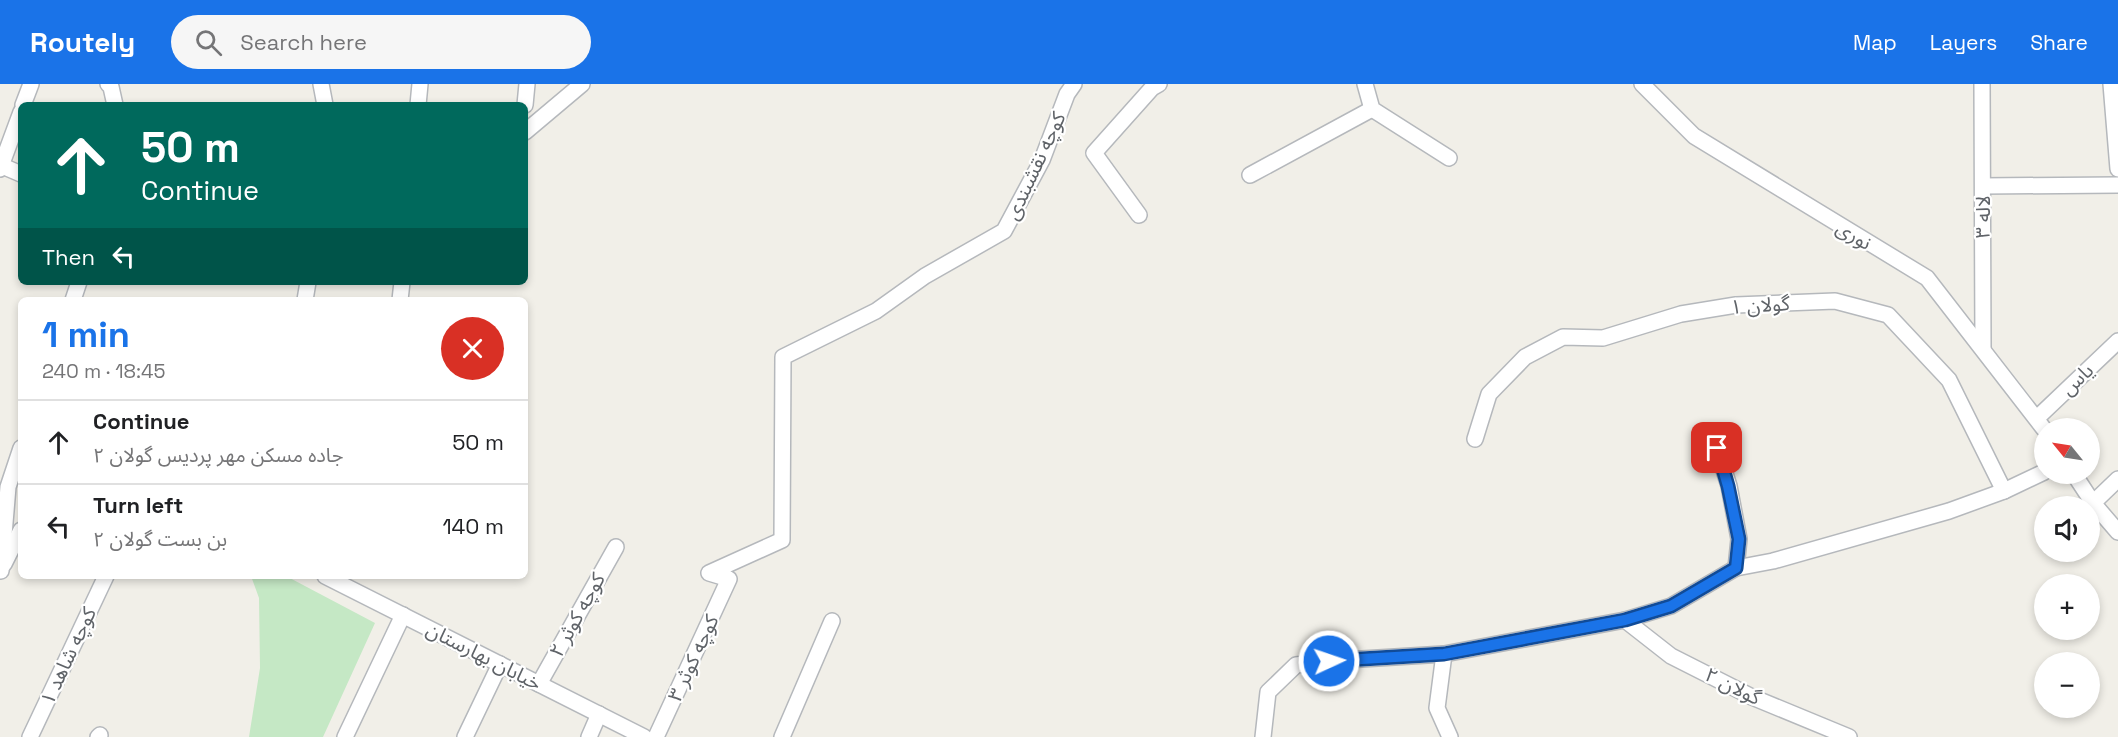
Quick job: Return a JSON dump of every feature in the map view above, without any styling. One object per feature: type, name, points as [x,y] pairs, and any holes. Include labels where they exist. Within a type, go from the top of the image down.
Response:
[{"type":"street","points":[[24,102],[31,84]]},
{"type":"street","points":[[108,84],[111,87],[114,102]]},
{"type":"street","points":[[321,84],[324,102]]},
{"type":"street","points":[[418,102],[420,84]]},
{"type":"street","points":[[525,102],[527,84]]},
{"type":"street","points":[[528,129],[582,84]]},
{"type":"street","name":"کوچه نقشبندی","points":[[729,579],[709,573],[782,540],[783,357],[876,311],[925,276],[1004,231],[1042,160],[1067,94],[1074,84]]},
{"type":"street","points":[[1139,215],[1094,153],[1152,88],[1159,84]]},
{"type":"street","points":[[1365,84],[1372,109],[1449,158]]},
{"type":"street","name":"نوری","points":[[1642,84],[1694,136],[1927,278],[2037,418]]},
{"type":"street","name":"لاله ۳","points":[[1982,84],[1983,349]]},
{"type":"street","points":[[2111,84],[2118,169]]},
{"type":"street","points":[[1250,175],[1372,109]]},
{"type":"street","points":[[18,120],[0,167],[18,173]]},
{"type":"street","points":[[1983,186],[2118,185]]},
{"type":"street","name":"گولان ۱","points":[[1475,439],[1489,394],[1525,357],[1563,338],[1603,338],[1682,314],[1737,305],[1835,301],[1888,315],[1949,380],[2004,491]]},
{"type":"street","name":"یاس","points":[[2046,418],[2118,341]]},
{"type":"street","points":[[1717,448],[1739,539],[1736,568]]},
{"type":"street","points":[[0,571],[8,487],[18,457]]},
{"type":"street","points":[[1263,737],[1268,692],[1296,665],[1444,654],[1625,620],[1671,606],[1736,568],[1773,561],[1927,517],[2004,491],[2034,477]]},
{"type":"street","points":[[2100,496],[2118,479]]},
{"type":"street","points":[[2100,511],[2118,532]]},
{"type":"street","points":[[0,571],[18,536]]},
{"type":"street","name":"کوچه کوثر ۲","points":[[539,684],[616,547]]},
{"type":"street","name":"کوچه شاهد ۱","points":[[30,737],[105,579]]},
{"type":"street","name":"خیابان بهارستان","points":[[331,579],[644,737]]},
{"type":"street","name":"کوچه کوثر ۳","points":[[656,737],[729,579]]},
{"type":"street","points":[[345,737],[403,615]]},
{"type":"street","name":"گولان ۲","points":[[1625,620],[1671,656],[1752,697],[1849,737]]},
{"type":"street","points":[[782,737],[832,621]]},
{"type":"street","points":[[1444,654],[1437,708],[1450,737]]},
{"type":"street","points":[[465,737],[500,664]]},
{"type":"street","points":[[589,737],[599,714]]},
{"type":"green space","points":[[252,579],[292,579],[375,623],[323,737],[249,737],[260,668],[259,598]]},
{"type":"route","points":[[1329,661],[1444,654],[1625,620],[1671,606],[1736,568],[1739,539],[1717,448]]}]
